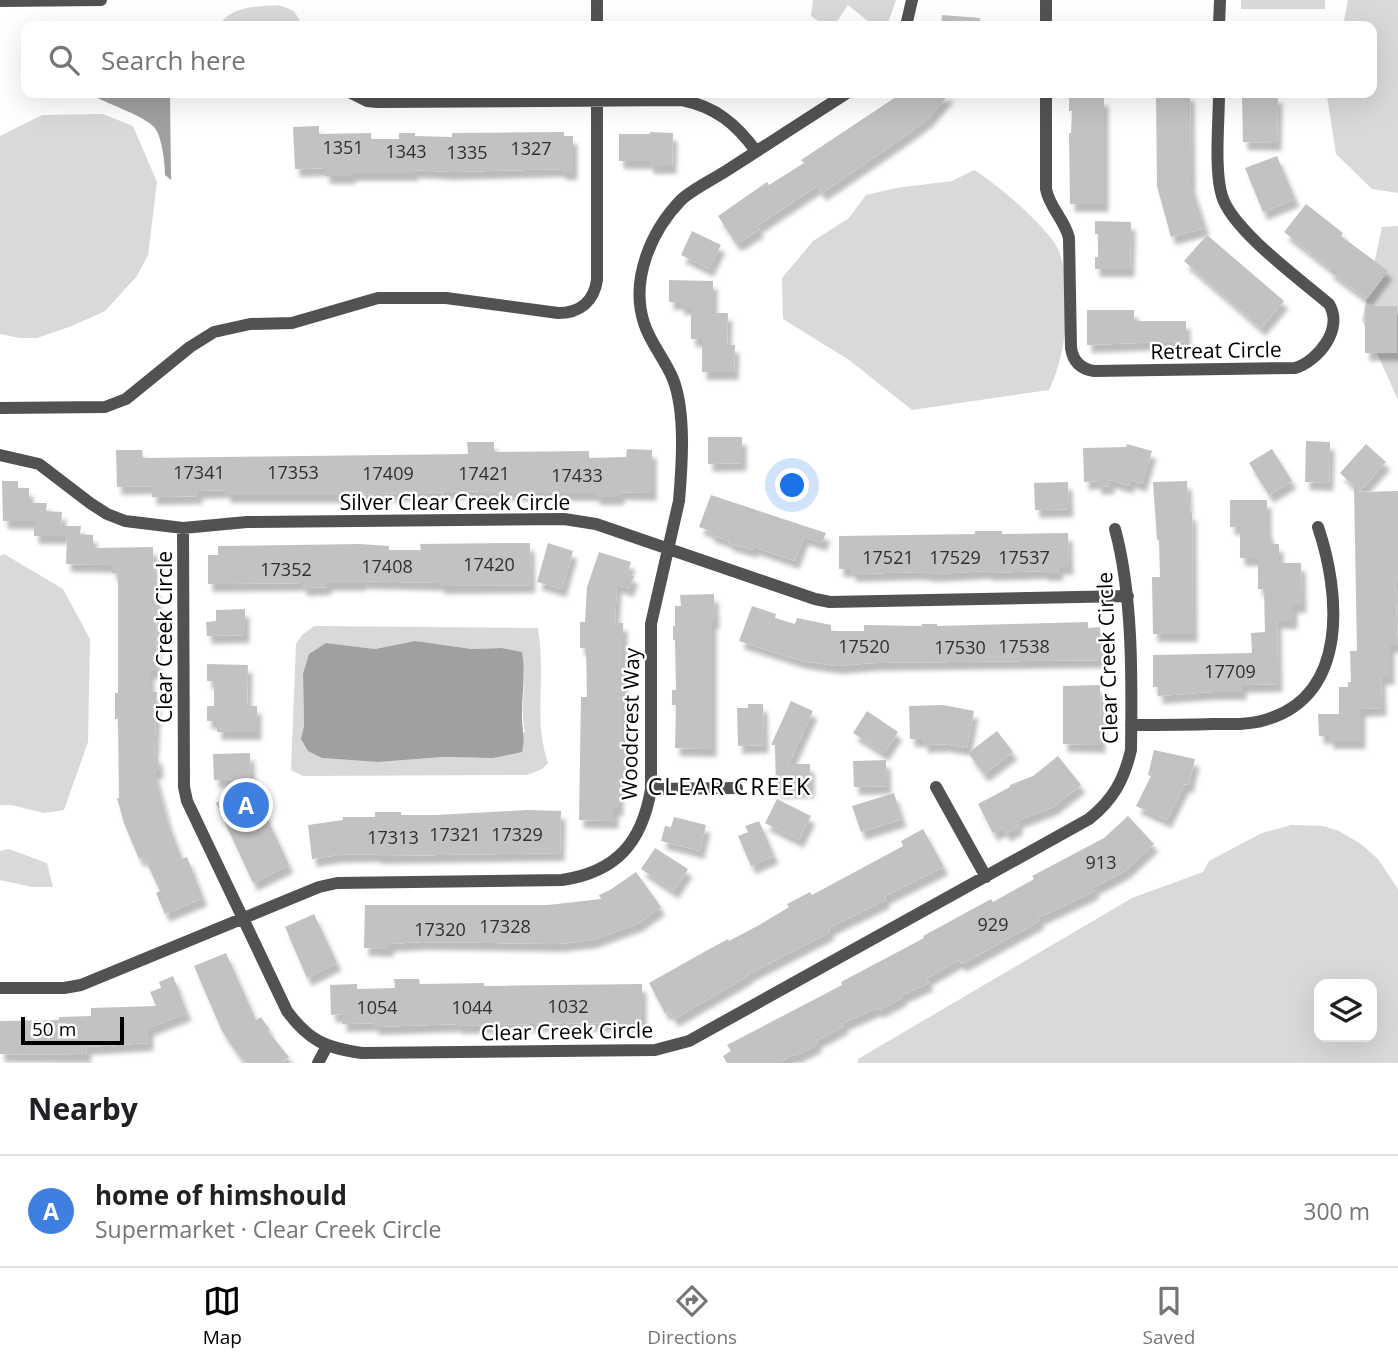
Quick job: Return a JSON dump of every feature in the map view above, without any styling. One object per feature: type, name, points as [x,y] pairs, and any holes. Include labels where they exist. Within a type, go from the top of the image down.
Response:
[{"type":"street","points":[[0,1],[101,0]]},
{"type":"street","points":[[597,0],[597,21]]},
{"type":"street","points":[[907,21],[912,0]]},
{"type":"street","points":[[1046,0],[1046,21]]},
{"type":"street","points":[[1219,21],[1220,0]]},
{"type":"street","points":[[361,98],[377,102],[553,98]]},
{"type":"street","points":[[0,408],[105,407],[126,399],[190,347],[214,332],[250,324],[292,323],[378,298],[436,297],[558,313],[576,310],[592,298],[597,279],[597,98]]},
{"type":"street","points":[[621,98],[696,103],[709,108],[732,122],[756,151]]},
{"type":"street","name":"Woodcrest Way","points":[[0,988],[64,988],[81,985],[319,887],[337,883],[579,878],[608,865],[628,846],[640,830],[651,789],[651,624],[681,483],[679,407],[673,380],[643,321],[640,303],[643,270],[651,244],[660,227],[682,199],[839,98]]},
{"type":"street","name":"Retreat Circle","points":[[1046,98],[1046,188],[1049,201],[1069,238],[1071,348],[1076,362],[1094,371],[1295,368],[1308,362],[1321,349],[1332,331],[1333,314],[1329,304],[1245,232],[1226,206],[1219,176],[1219,98]]},
{"type":"street","name":"Silver Clear Creek Circle","points":[[0,456],[39,464],[107,514],[125,521],[183,528],[247,522],[564,519],[596,524],[815,599],[831,601],[1128,596]]},
{"type":"street","points":[[1131,725],[1246,724],[1284,713],[1300,702],[1313,688],[1328,660],[1333,637],[1329,560],[1318,527]]},
{"type":"street","name":"Clear Creek Circle","points":[[183,528],[184,787],[187,801],[287,1011],[298,1025],[327,1046],[362,1054],[655,1051],[672,1048],[1089,819],[1101,810],[1120,785],[1130,750],[1128,596],[1115,529]]},
{"type":"street","points":[[936,787],[986,877]]},
{"type":"street","points":[[651,789],[737,788]]},
{"type":"street","points":[[318,1063],[327,1046]]},
{"type":"shaded area","points":[[813,0],[896,0],[889,21],[868,21],[848,5],[837,21],[818,21],[811,16]]},
{"type":"shaded area","points":[[1241,0],[1325,0],[1325,9],[1241,9]]},
{"type":"shaded area","points":[[1348,0],[1398,0],[1398,193],[1372,189],[1336,154],[1327,98],[1377,98],[1377,21],[1344,21]]},
{"type":"shaded area","points":[[279,5],[294,11],[300,21],[223,21],[230,14],[254,7]]},
{"type":"shaded area","points":[[98,98],[170,98],[171,180],[165,175],[164,157],[157,131],[134,114]]},
{"type":"shaded area","points":[[103,114],[133,126],[157,182],[148,255],[137,276],[105,311],[37,338],[0,334],[0,136],[42,115]]},
{"type":"shaded area","points":[[974,170],[1019,205],[1057,247],[1063,262],[1067,299],[1060,358],[1049,390],[912,410],[849,360],[783,319],[782,278],[813,241],[849,218],[866,195],[952,181]]},
{"type":"shaded area","points":[[1398,226],[1398,400],[1362,320],[1382,227]]},
{"type":"shaded area","points":[[4,554],[63,589],[90,639],[88,742],[64,810],[44,813],[0,805],[0,556]]},
{"type":"shaded area","points":[[314,626],[538,628],[541,728],[548,763],[542,769],[527,775],[303,776],[291,770],[296,644],[302,635]],"holes":[[[415,641],[472,649],[502,648],[522,652],[524,662],[525,732],[478,758],[443,757],[378,762],[322,758],[302,739],[303,674],[326,643],[375,649]]]},
{"type":"shaded area","points":[[415,641],[472,649],[502,648],[522,652],[522,752],[493,758],[443,757],[378,762],[322,758],[308,751],[301,739],[304,726],[303,674],[309,654],[326,643],[375,649]]},
{"type":"shaded area","points":[[1292,825],[1324,826],[1339,831],[1361,844],[1378,859],[1398,889],[1398,1063],[858,1063],[858,1059],[1132,898],[1203,872],[1209,861],[1262,833]]},
{"type":"shaded area","points":[[9,849],[47,863],[53,887],[32,887],[0,880],[0,851]]},
{"type":"building","points":[[942,15],[980,18],[980,21],[941,21]]},
{"type":"building","points":[[894,98],[946,98],[928,119],[822,193],[817,186],[757,226],[760,229],[740,242],[735,242],[718,216],[767,182],[769,185],[804,163],[801,160]]},
{"type":"building","points":[[1069,98],[1104,98],[1104,204],[1070,204],[1069,133],[1072,111],[1069,111]]},
{"type":"building","points":[[1156,98],[1190,98],[1191,185],[1205,228],[1171,237],[1157,186]]},
{"type":"building","points":[[1242,98],[1278,98],[1277,143],[1243,142]]},
{"type":"building","points":[[319,126],[319,134],[371,133],[371,139],[399,139],[399,133],[452,137],[452,133],[564,132],[564,136],[573,136],[573,172],[561,172],[561,169],[452,172],[414,170],[414,173],[351,173],[351,176],[325,176],[325,168],[295,169],[293,127]]},
{"type":"building","points":[[673,133],[672,166],[649,166],[649,161],[619,161],[619,134]]},
{"type":"building","points":[[1277,156],[1295,199],[1263,212],[1245,168]]},
{"type":"building","points":[[1306,204],[1343,233],[1341,236],[1388,271],[1367,299],[1284,232]]},
{"type":"building","points":[[1095,221],[1131,222],[1130,269],[1095,269],[1098,234],[1095,234]]},
{"type":"building","points":[[692,231],[721,245],[709,269],[681,255]]},
{"type":"building","points":[[1207,235],[1284,301],[1261,328],[1184,261]]},
{"type":"building","points":[[669,280],[713,281],[713,313],[728,313],[727,345],[735,345],[734,372],[702,372],[702,339],[691,339],[691,307],[680,307],[680,302],[669,302]]},
{"type":"building","points":[[1365,306],[1397,306],[1397,353],[1365,353]]},
{"type":"building","points":[[1087,310],[1134,310],[1134,321],[1186,321],[1186,341],[1087,345]]},
{"type":"building","points":[[708,437],[742,437],[742,463],[708,464]]},
{"type":"building","points":[[1306,441],[1330,442],[1329,483],[1305,482]]},
{"type":"building","points":[[467,442],[494,442],[494,452],[589,451],[589,458],[626,457],[627,449],[652,450],[652,493],[620,492],[620,497],[595,497],[595,493],[480,491],[226,495],[226,490],[198,491],[198,496],[152,497],[152,486],[117,487],[116,450],[142,450],[143,458],[468,454]]},
{"type":"building","points":[[1127,444],[1152,451],[1142,484],[1130,480],[1129,486],[1110,480],[1110,486],[1097,487],[1097,481],[1084,482],[1083,448],[1126,447]]},
{"type":"building","points":[[1366,444],[1386,462],[1359,492],[1398,491],[1398,581],[1395,581],[1398,645],[1390,645],[1390,677],[1381,677],[1382,708],[1361,709],[1361,741],[1329,741],[1329,736],[1319,736],[1318,714],[1339,714],[1339,687],[1348,687],[1348,682],[1351,682],[1350,651],[1357,651],[1354,486],[1340,473]]},
{"type":"building","points":[[1272,449],[1292,481],[1269,495],[1249,463]]},
{"type":"building","points":[[2,481],[18,481],[18,488],[29,488],[29,503],[47,503],[46,511],[62,512],[61,526],[81,526],[80,534],[93,535],[93,548],[153,547],[154,590],[157,590],[158,671],[150,671],[150,692],[157,692],[154,757],[158,756],[159,771],[154,771],[168,823],[182,859],[187,857],[203,898],[165,914],[156,893],[160,891],[144,857],[139,859],[117,798],[118,719],[115,719],[115,693],[118,693],[118,573],[112,573],[112,565],[66,564],[67,536],[34,536],[34,521],[3,521]]},
{"type":"building","points":[[1187,481],[1188,513],[1192,513],[1193,634],[1153,634],[1152,577],[1160,577],[1153,482]]},
{"type":"building","points":[[1068,482],[1069,509],[1035,510],[1034,483]]},
{"type":"building","points":[[711,495],[826,533],[822,543],[804,537],[795,561],[754,547],[753,550],[728,543],[729,541],[709,534],[710,531],[699,527]]},
{"type":"building","points":[[1230,500],[1267,500],[1269,544],[1279,544],[1279,563],[1301,563],[1302,605],[1293,605],[1293,621],[1277,621],[1278,684],[1242,685],[1242,692],[1158,696],[1158,687],[1153,687],[1153,655],[1252,653],[1251,633],[1265,632],[1264,589],[1258,589],[1258,558],[1240,558],[1240,527],[1230,527]]},
{"type":"building","points":[[975,531],[1002,531],[1002,534],[1068,533],[1069,567],[1058,567],[1059,573],[987,571],[851,574],[851,569],[839,569],[839,536],[975,534]]},
{"type":"building","points":[[530,543],[531,585],[440,586],[440,583],[361,581],[302,588],[302,583],[208,584],[208,555],[218,555],[218,546],[360,544],[389,546],[389,550],[421,550],[420,544]]},
{"type":"building","points":[[548,543],[573,551],[562,589],[537,582]]},
{"type":"building","points":[[599,552],[631,562],[627,574],[634,576],[629,589],[617,585],[615,623],[623,623],[623,789],[619,789],[619,808],[614,808],[614,821],[579,820],[581,697],[587,697],[586,648],[580,648],[580,622],[585,622],[587,587]]},
{"type":"building","points":[[714,594],[712,749],[675,748],[676,705],[672,705],[672,690],[676,690],[673,640],[675,606],[681,606],[680,595]]},
{"type":"building","points":[[752,606],[776,614],[775,618],[795,624],[797,618],[831,625],[831,631],[864,631],[864,625],[1088,622],[1088,628],[1100,627],[1101,660],[874,663],[837,666],[802,661],[739,641]]},
{"type":"building","points":[[245,609],[245,635],[207,636],[206,622],[216,621],[216,610]]},
{"type":"building","points":[[207,664],[248,665],[247,706],[257,706],[257,732],[217,732],[217,721],[207,721],[207,706],[214,706],[214,681],[207,681]]},
{"type":"building","points":[[1100,685],[1101,745],[1063,744],[1063,686]]},
{"type":"building","points":[[791,701],[813,711],[789,764],[810,764],[810,790],[776,790],[775,745],[771,745]]},
{"type":"building","points":[[748,704],[763,704],[764,745],[738,746],[737,708],[748,708]]},
{"type":"building","points":[[943,705],[974,711],[967,748],[944,744],[923,745],[923,739],[910,739],[909,706]]},
{"type":"building","points":[[867,711],[898,732],[884,753],[853,733]]},
{"type":"building","points":[[997,731],[1013,752],[984,774],[968,753]]},
{"type":"building","points":[[1154,750],[1195,759],[1189,785],[1185,784],[1167,820],[1136,806],[1151,776],[1148,775]]},
{"type":"building","points":[[250,753],[251,779],[214,780],[213,754]]},
{"type":"building","points":[[1058,756],[1081,785],[1053,807],[1017,821],[1019,826],[1006,834],[1003,828],[993,833],[978,804],[1010,785],[1033,776]]},
{"type":"building","points":[[886,760],[887,786],[854,787],[853,761]]},
{"type":"building","points":[[252,786],[289,865],[253,883],[216,803]]},
{"type":"building","points":[[894,793],[902,819],[861,832],[852,806]]},
{"type":"building","points":[[777,799],[811,816],[799,840],[765,823]]},
{"type":"building","points":[[561,811],[560,853],[376,854],[312,859],[308,825],[343,820],[343,817],[375,817],[375,812],[436,815]]},
{"type":"building","points":[[1128,816],[1154,844],[1125,871],[1093,888],[1095,891],[1038,918],[1040,921],[962,964],[959,960],[927,978],[929,983],[901,996],[902,998],[843,1023],[844,1026],[816,1041],[818,1044],[795,1056],[794,1054],[778,1063],[727,1063],[723,1056],[731,1051],[727,1045],[842,985],[841,982],[991,899],[993,902],[1034,879],[1032,876],[1104,838]]},
{"type":"building","points":[[674,817],[706,825],[700,851],[661,841],[665,826],[671,827]]},
{"type":"building","points":[[759,821],[774,856],[751,866],[738,836],[748,832],[745,826]]},
{"type":"building","points":[[923,829],[944,867],[884,897],[886,900],[829,928],[830,932],[747,975],[674,1019],[669,1011],[665,1013],[649,983],[728,939],[729,941],[761,924],[789,907],[787,904],[810,892],[812,895],[903,846],[901,841]]},
{"type":"building","points":[[655,848],[688,869],[674,891],[641,869]]},
{"type":"building","points":[[636,872],[661,907],[639,923],[593,940],[559,944],[423,942],[389,944],[389,949],[364,948],[365,905],[548,905],[601,899],[599,895]]},
{"type":"building","points":[[314,914],[337,963],[307,978],[285,927]]},
{"type":"building","points":[[226,953],[256,1020],[261,1017],[270,1030],[268,1031],[289,1057],[282,1063],[247,1063],[222,1031],[194,966]]},
{"type":"building","points":[[173,976],[187,1013],[149,1028],[149,1043],[86,1047],[87,1055],[0,1054],[0,1021],[59,1020],[59,1017],[91,1016],[91,1008],[156,1006],[150,992],[161,988],[159,982]]},
{"type":"building","points":[[394,979],[419,979],[420,984],[484,983],[484,986],[642,984],[642,1024],[374,1027],[374,1023],[342,1024],[342,1014],[331,1015],[330,985],[357,984],[357,989],[395,988]]},
{"type":"place","name":"home of himshould","points":[[246,805]]},
{"type":"district","name":"CLEAR CREEK","points":[[730,786]]}]
